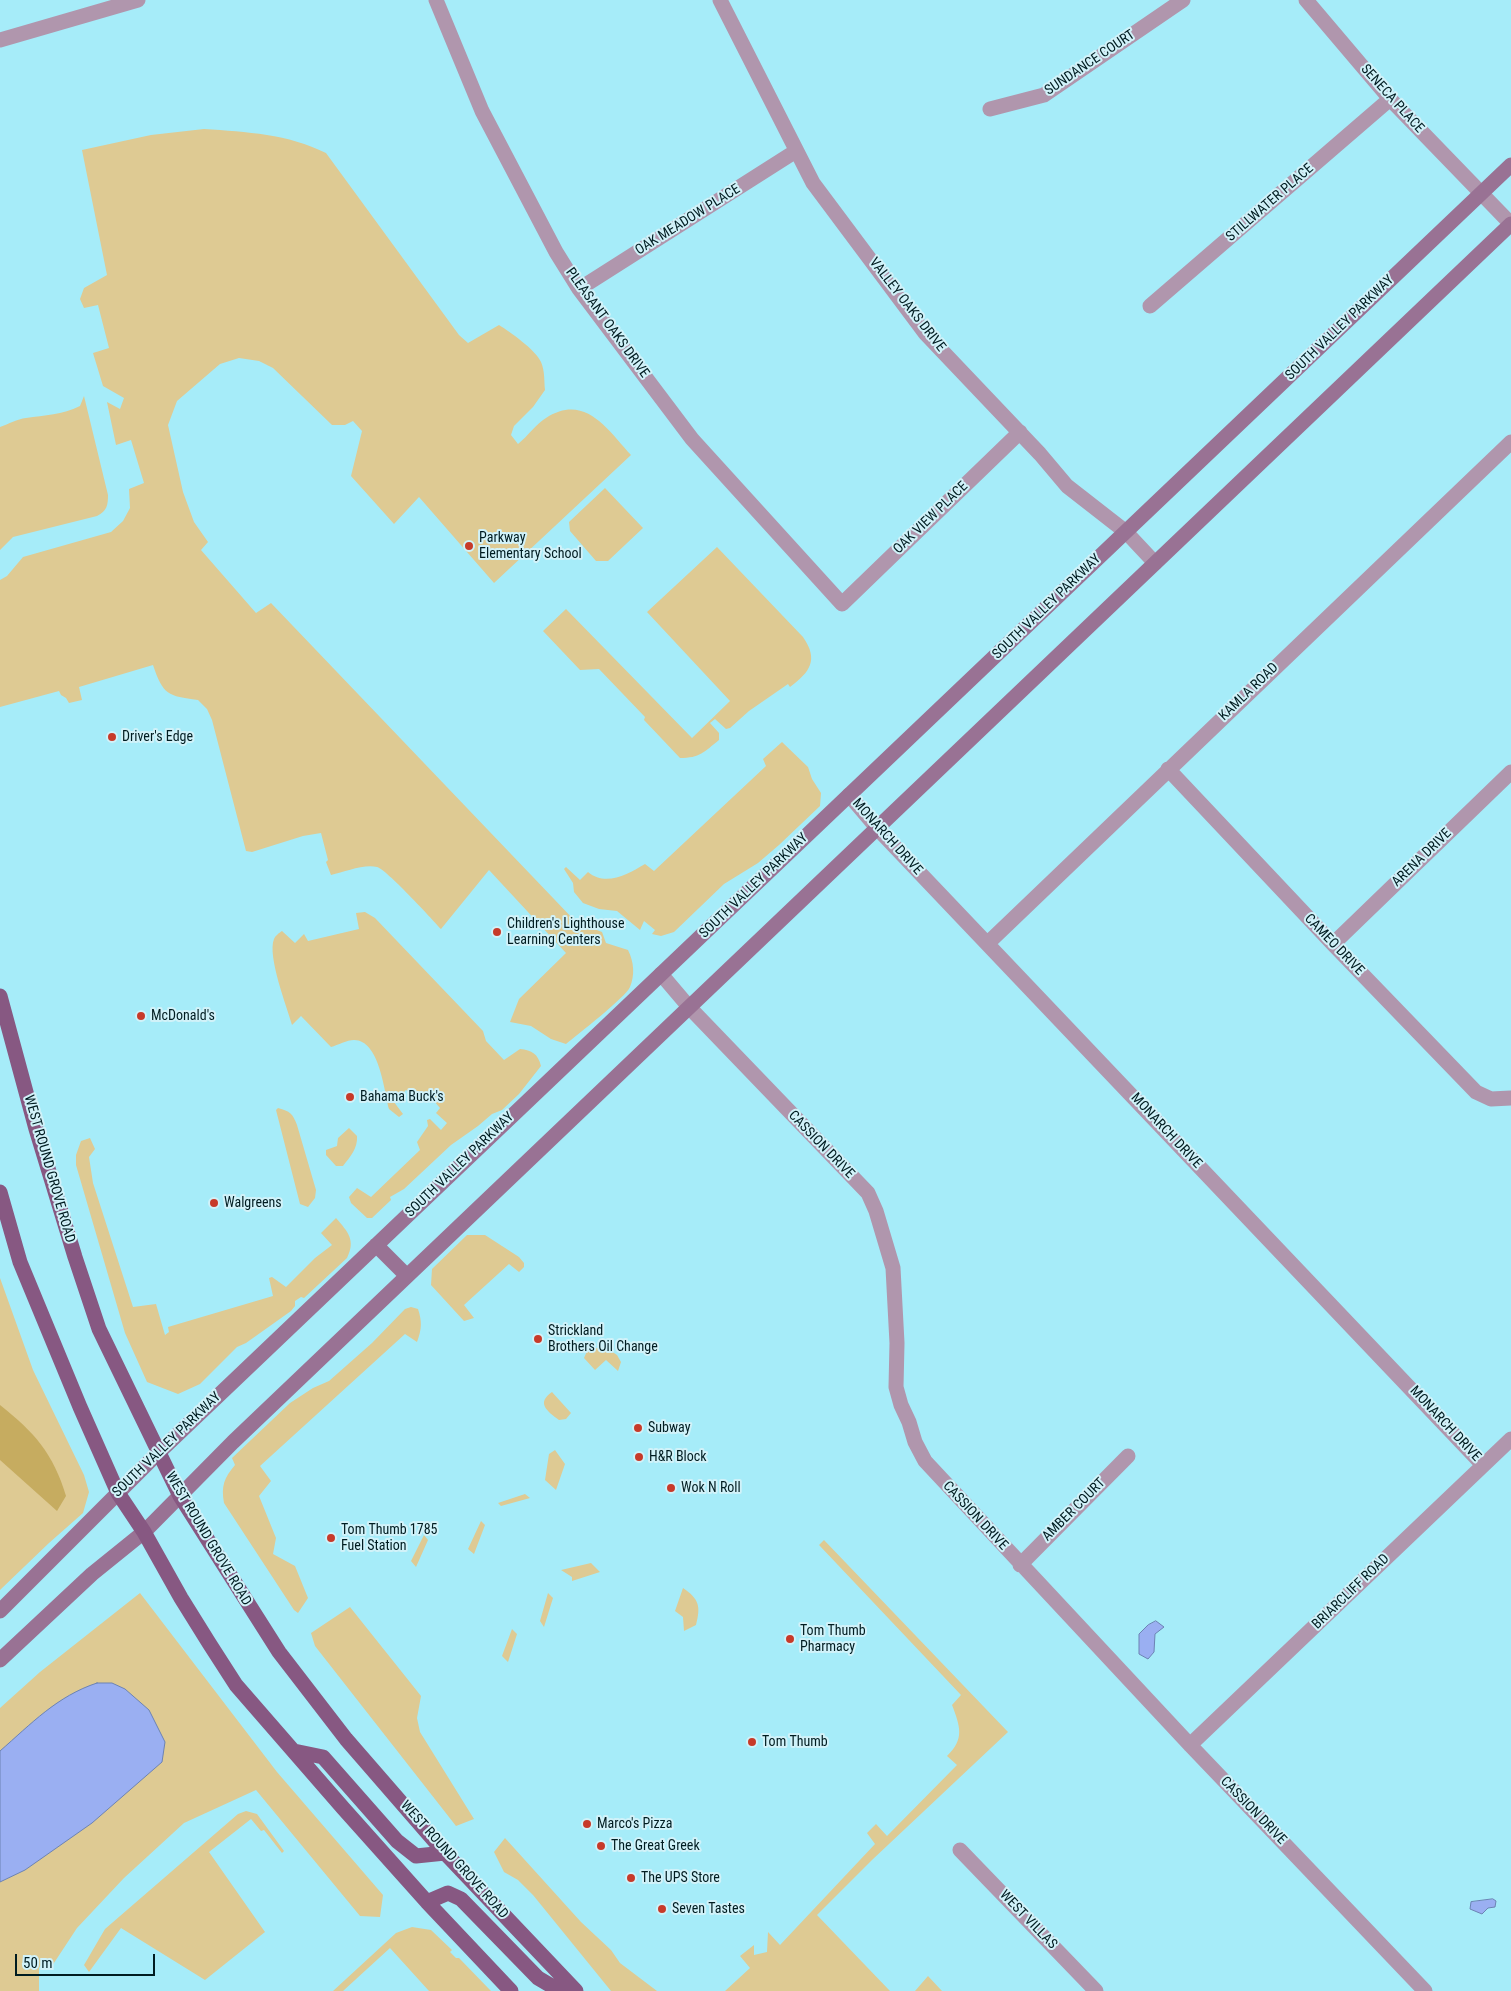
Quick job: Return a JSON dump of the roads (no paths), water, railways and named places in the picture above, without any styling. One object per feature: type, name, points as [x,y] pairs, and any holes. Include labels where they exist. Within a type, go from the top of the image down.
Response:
[{"type":"main road","name":"SOUTH VALLEY PARKWAY","points":[[0,1611],[158,1453],[1511,165]]},
{"type":"main road","points":[[0,1660],[92,1574],[144,1532],[226,1448],[1511,224]]},
{"type":"main road","name":"WEST ROUND GROVE ROAD","points":[[0,996],[36,1129],[74,1257],[99,1329],[180,1496],[280,1652],[357,1752],[445,1853],[576,1991]]},
{"type":"main road","points":[[0,1192],[20,1262],[118,1493],[144,1532],[181,1598],[236,1685],[427,1902],[511,1991]]},
{"type":"main road","points":[[376,1245],[407,1276]]},
{"type":"main road","points":[[294,1750],[323,1757],[397,1841],[416,1856],[445,1853]]},
{"type":"main road","points":[[427,1902],[448,1893],[461,1899],[538,1978],[560,1991]]},
{"type":"street","points":[[0,40],[138,0]]},
{"type":"street","name":"PLEASANT OAKS DRIVE","points":[[436,0],[482,111],[556,252],[579,289],[692,439],[842,604]]},
{"type":"street","name":"VALLEY OAKS DRIVE","points":[[720,0],[813,183],[925,333],[1020,432],[1067,486],[1126,532],[1155,564]]},
{"type":"street","name":"SUNDANCE COURT","points":[[990,109],[1044,95],[1183,0]]},
{"type":"street","name":"SENECA PLACE","points":[[1306,0],[1390,99],[1511,224]]},
{"type":"street","name":"STILLWATER PLACE","points":[[1150,306],[1390,99]]},
{"type":"street","name":"OAK MEADOW PLACE","points":[[579,289],[796,151]]},
{"type":"street","name":"OAK VIEW PLACE","points":[[842,604],[1020,432]]},
{"type":"street","name":"KAMLA ROAD","points":[[988,943],[1511,442]]},
{"type":"street","name":"CAMEO DRIVE","points":[[1168,769],[1332,944],[1476,1092],[1491,1099],[1511,1098]]},
{"type":"street","name":"ARENA DRIVE","points":[[1332,944],[1511,772]]},
{"type":"street","name":"MONARCH DRIVE","points":[[849,795],[877,828],[1484,1465]]},
{"type":"street","name":"CASSION DRIVE","points":[[661,974],[689,1008],[868,1193],[876,1211],[893,1268],[897,1343],[896,1387],[900,1405],[925,1461],[1190,1745],[1425,1991]]},
{"type":"street","name":"BRIARCLIFF ROAD","points":[[1190,1745],[1511,1439]]},
{"type":"street","name":"AMBER COURT","points":[[1020,1564],[1128,1456]]},
{"type":"street","name":"WEST VILLAS","points":[[960,1850],[1096,1991]]},
{"type":"water","points":[[1156,1621],[1164,1627],[1155,1634],[1154,1652],[1148,1659],[1139,1654],[1139,1634],[1148,1625]]},
{"type":"water","points":[[97,1683],[112,1683],[125,1689],[149,1710],[165,1742],[162,1762],[92,1823],[25,1870],[0,1882],[0,1751],[57,1703],[69,1695]]},
{"type":"water","points":[[1493,1899],[1496,1901],[1495,1907],[1488,1908],[1482,1914],[1470,1909],[1471,1902]]},
{"type":"place","name":"Parkway Elementary School","points":[[469,546]]},
{"type":"place","name":"Driver's Edge","points":[[112,737]]},
{"type":"place","name":"Children's Lighthouse Learning Centers","points":[[497,932]]},
{"type":"place","name":"McDonald's","points":[[141,1016]]},
{"type":"place","name":"Bahama Buck's","points":[[350,1097]]},
{"type":"place","name":"Walgreens","points":[[214,1203]]},
{"type":"place","name":"Strickland Brothers Oil Change","points":[[538,1339]]},
{"type":"place","name":"Subway","points":[[638,1428]]},
{"type":"place","name":"H&R Block","points":[[639,1457]]},
{"type":"place","name":"Wok N Roll","points":[[671,1488]]},
{"type":"place","name":"Tom Thumb 1785 Fuel Station","points":[[331,1538]]},
{"type":"place","name":"Tom Thumb Pharmacy","points":[[790,1639]]},
{"type":"place","name":"Tom Thumb","points":[[752,1742]]},
{"type":"place","name":"Marco's Pizza","points":[[587,1824]]},
{"type":"place","name":"The Great Greek","points":[[601,1846]]},
{"type":"place","name":"The UPS Store","points":[[631,1878]]},
{"type":"place","name":"Seven Tastes","points":[[662,1909]]}]
